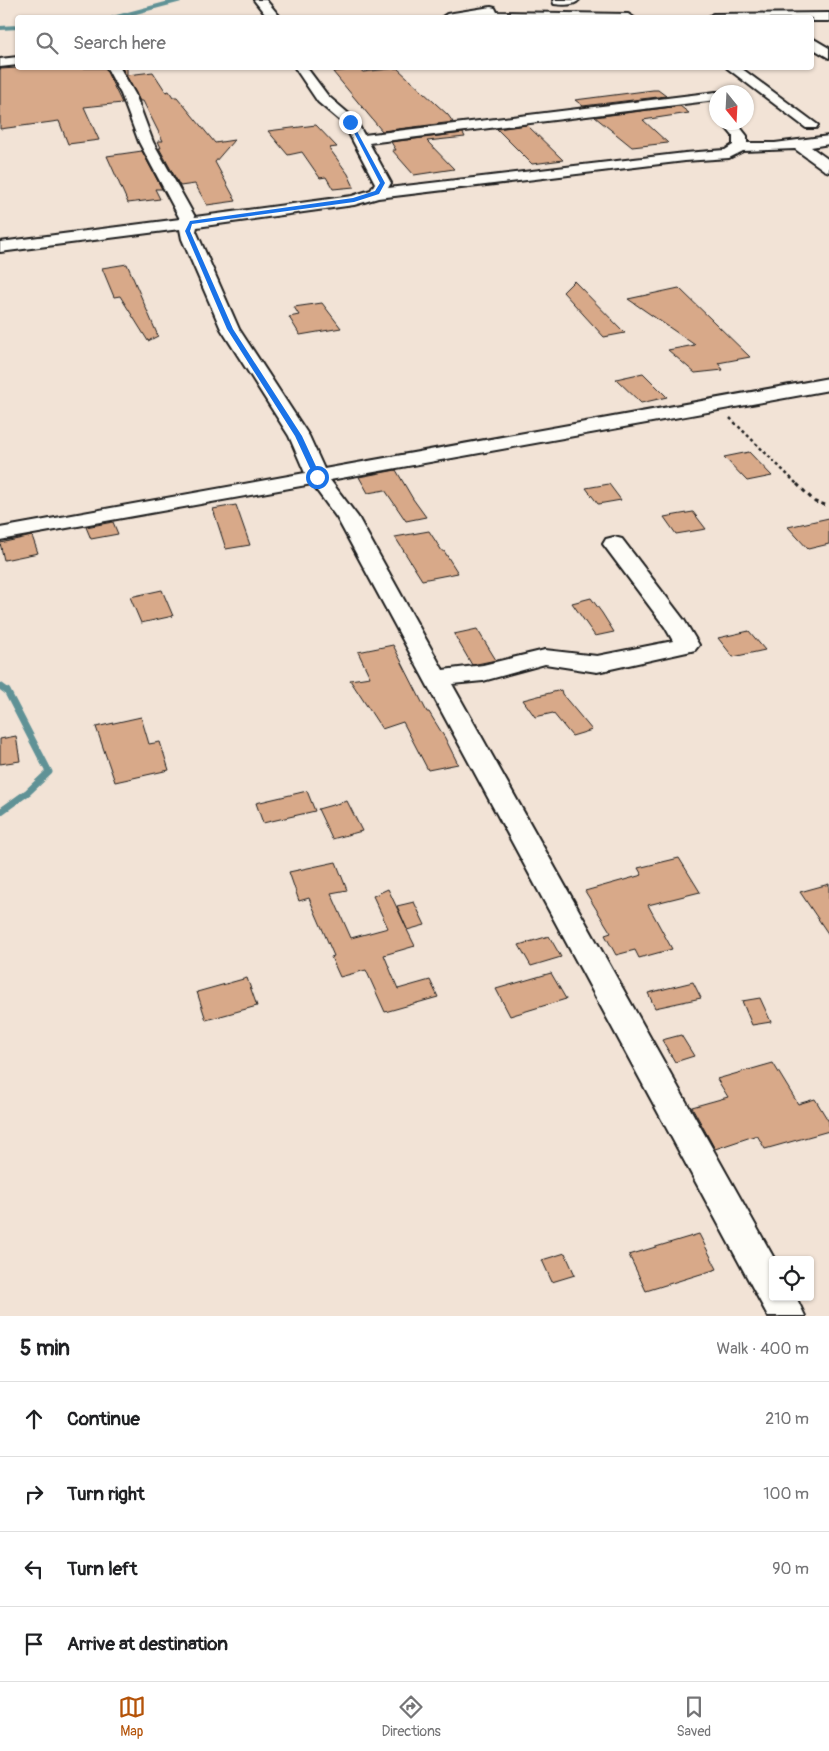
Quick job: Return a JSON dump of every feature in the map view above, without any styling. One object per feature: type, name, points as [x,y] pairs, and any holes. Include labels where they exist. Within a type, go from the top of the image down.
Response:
[{"type":"street","points":[[260,0],[272,15]]},
{"type":"street","points":[[476,15],[502,8],[573,0]]},
{"type":"street","points":[[814,16],[829,16]]},
{"type":"street","points":[[814,43],[829,54]]},
{"type":"street","points":[[0,63],[15,61]]},
{"type":"street","points":[[113,70],[128,94],[146,142],[190,223],[188,231],[190,239],[230,329],[299,436],[317,477],[347,517],[769,1283]]},
{"type":"street","points":[[302,70],[323,99],[350,122],[358,140],[383,183],[377,192]]},
{"type":"street","points":[[736,70],[811,125]]},
{"type":"street","points":[[754,91],[762,90]]},
{"type":"street","points":[[358,140],[709,97]]},
{"type":"street","points":[[736,130],[740,136],[740,148]]},
{"type":"street","points":[[0,247],[354,200],[377,192],[427,189],[685,157],[729,154],[740,148],[829,140]]},
{"type":"street","points":[[798,144],[829,167]]},
{"type":"street","points":[[0,534],[829,384]]},
{"type":"street","points":[[436,678],[483,673],[545,657],[597,664],[687,645],[676,625],[614,544]]},
{"type":"street","points":[[779,1301],[787,1316]]},
{"type":"path","points":[[716,405],[815,502],[829,506]]},
{"type":"building","points":[[0,69],[106,70],[122,103],[84,107],[99,140],[68,144],[59,121],[0,129]]},
{"type":"building","points":[[123,70],[127,70],[127,75],[153,72],[166,92],[169,91],[173,97],[177,97],[215,143],[234,140],[215,162],[236,201],[207,205],[195,184],[180,186],[159,148],[161,148],[158,141],[163,141],[143,101],[140,101]]},
{"type":"building","points":[[360,70],[363,72],[399,70],[448,115],[453,122],[382,131],[333,72]]},
{"type":"building","points":[[658,90],[666,96],[583,106],[575,100]]},
{"type":"building","points":[[680,106],[689,113],[643,120],[668,143],[632,147],[595,117]]},
{"type":"building","points":[[316,125],[337,147],[329,148],[348,174],[354,187],[333,189],[326,177],[320,178],[302,152],[288,155],[268,131]]},
{"type":"building","points":[[527,125],[563,160],[532,164],[497,129]]},
{"type":"building","points":[[463,133],[465,137],[427,141],[454,169],[414,175],[392,150],[396,150],[391,142]]},
{"type":"building","points":[[142,151],[162,189],[155,189],[160,199],[128,203],[107,156]]},
{"type":"building","points":[[127,264],[158,336],[148,341],[120,296],[114,297],[102,268]]},
{"type":"building","points":[[574,281],[625,333],[604,337],[563,292]]},
{"type":"building","points":[[679,288],[750,357],[718,363],[723,370],[695,373],[668,350],[695,345],[628,299]]},
{"type":"building","points":[[322,303],[341,328],[300,335],[289,317],[299,315],[294,307]]},
{"type":"building","points":[[643,373],[667,397],[641,403],[616,379]]},
{"type":"building","points":[[749,452],[772,476],[747,481],[724,457]]},
{"type":"building","points":[[396,470],[426,517],[406,521],[385,490],[368,493],[359,477]]},
{"type":"building","points":[[609,484],[621,500],[598,504],[586,488]]},
{"type":"building","points":[[236,505],[250,545],[226,549],[213,509]]},
{"type":"building","points":[[693,512],[706,529],[676,534],[664,517]]},
{"type":"building","points":[[829,518],[829,544],[808,549],[788,527]]},
{"type":"building","points":[[113,522],[118,534],[91,539],[86,527]]},
{"type":"building","points":[[429,531],[458,573],[422,580],[395,537]]},
{"type":"building","points":[[32,536],[38,553],[4,560],[0,543]]},
{"type":"building","points":[[162,590],[173,616],[141,623],[130,597]]},
{"type":"building","points":[[591,598],[614,632],[595,636],[572,603]]},
{"type":"building","points":[[477,629],[496,660],[472,665],[454,634]]},
{"type":"building","points":[[749,631],[765,650],[733,657],[718,638]]},
{"type":"building","points":[[393,645],[427,712],[429,712],[445,738],[458,764],[428,770],[403,722],[382,729],[350,680],[370,677],[358,652]]},
{"type":"building","points":[[561,690],[562,694],[592,730],[572,736],[553,713],[535,717],[523,700]]},
{"type":"building","points":[[141,717],[149,744],[160,742],[169,770],[115,782],[96,727]]},
{"type":"building","points":[[16,736],[20,761],[0,764],[0,739]]},
{"type":"building","points":[[307,791],[315,811],[263,823],[256,803]]},
{"type":"building","points":[[347,801],[362,831],[332,839],[318,809]]},
{"type":"building","points":[[679,858],[700,892],[648,905],[672,949],[639,958],[635,950],[616,955],[605,935],[611,933],[585,891],[642,875],[638,868]]},
{"type":"building","points":[[336,862],[347,890],[331,893],[351,938],[388,928],[373,896],[388,889],[407,929],[397,906],[414,902],[425,925],[407,930],[415,946],[384,955],[398,989],[430,980],[438,997],[385,1012],[366,970],[340,977],[331,957],[334,956],[309,898],[299,901],[289,872]]},
{"type":"building","points":[[829,884],[829,935],[800,892]]},
{"type":"building","points":[[549,936],[561,957],[531,966],[519,945]]},
{"type":"building","points":[[551,973],[566,999],[510,1016],[496,989]]},
{"type":"building","points":[[247,978],[257,1006],[206,1020],[197,992]]},
{"type":"building","points":[[693,982],[701,998],[655,1008],[648,993]]},
{"type":"building","points":[[760,998],[771,1022],[752,1025],[742,1001]]},
{"type":"building","points":[[681,1035],[694,1056],[675,1062],[662,1040]]},
{"type":"building","points":[[773,1063],[798,1104],[815,1099],[829,1122],[829,1131],[765,1149],[757,1135],[715,1149],[692,1107],[728,1097],[717,1079]]},
{"type":"building","points":[[699,1234],[717,1269],[646,1291],[629,1255]]},
{"type":"building","points":[[565,1253],[575,1275],[552,1282],[542,1260]]},
{"type":"waterway","points":[[124,15],[181,0]]},
{"type":"waterway","points":[[0,28],[15,27]]},
{"type":"waterway","points":[[0,686],[7,691],[49,772],[28,792],[0,812]]},
{"type":"route","points":[[317,477],[299,436],[230,329],[188,231],[190,223],[354,200],[377,192],[383,183],[358,140],[350,122]]}]
